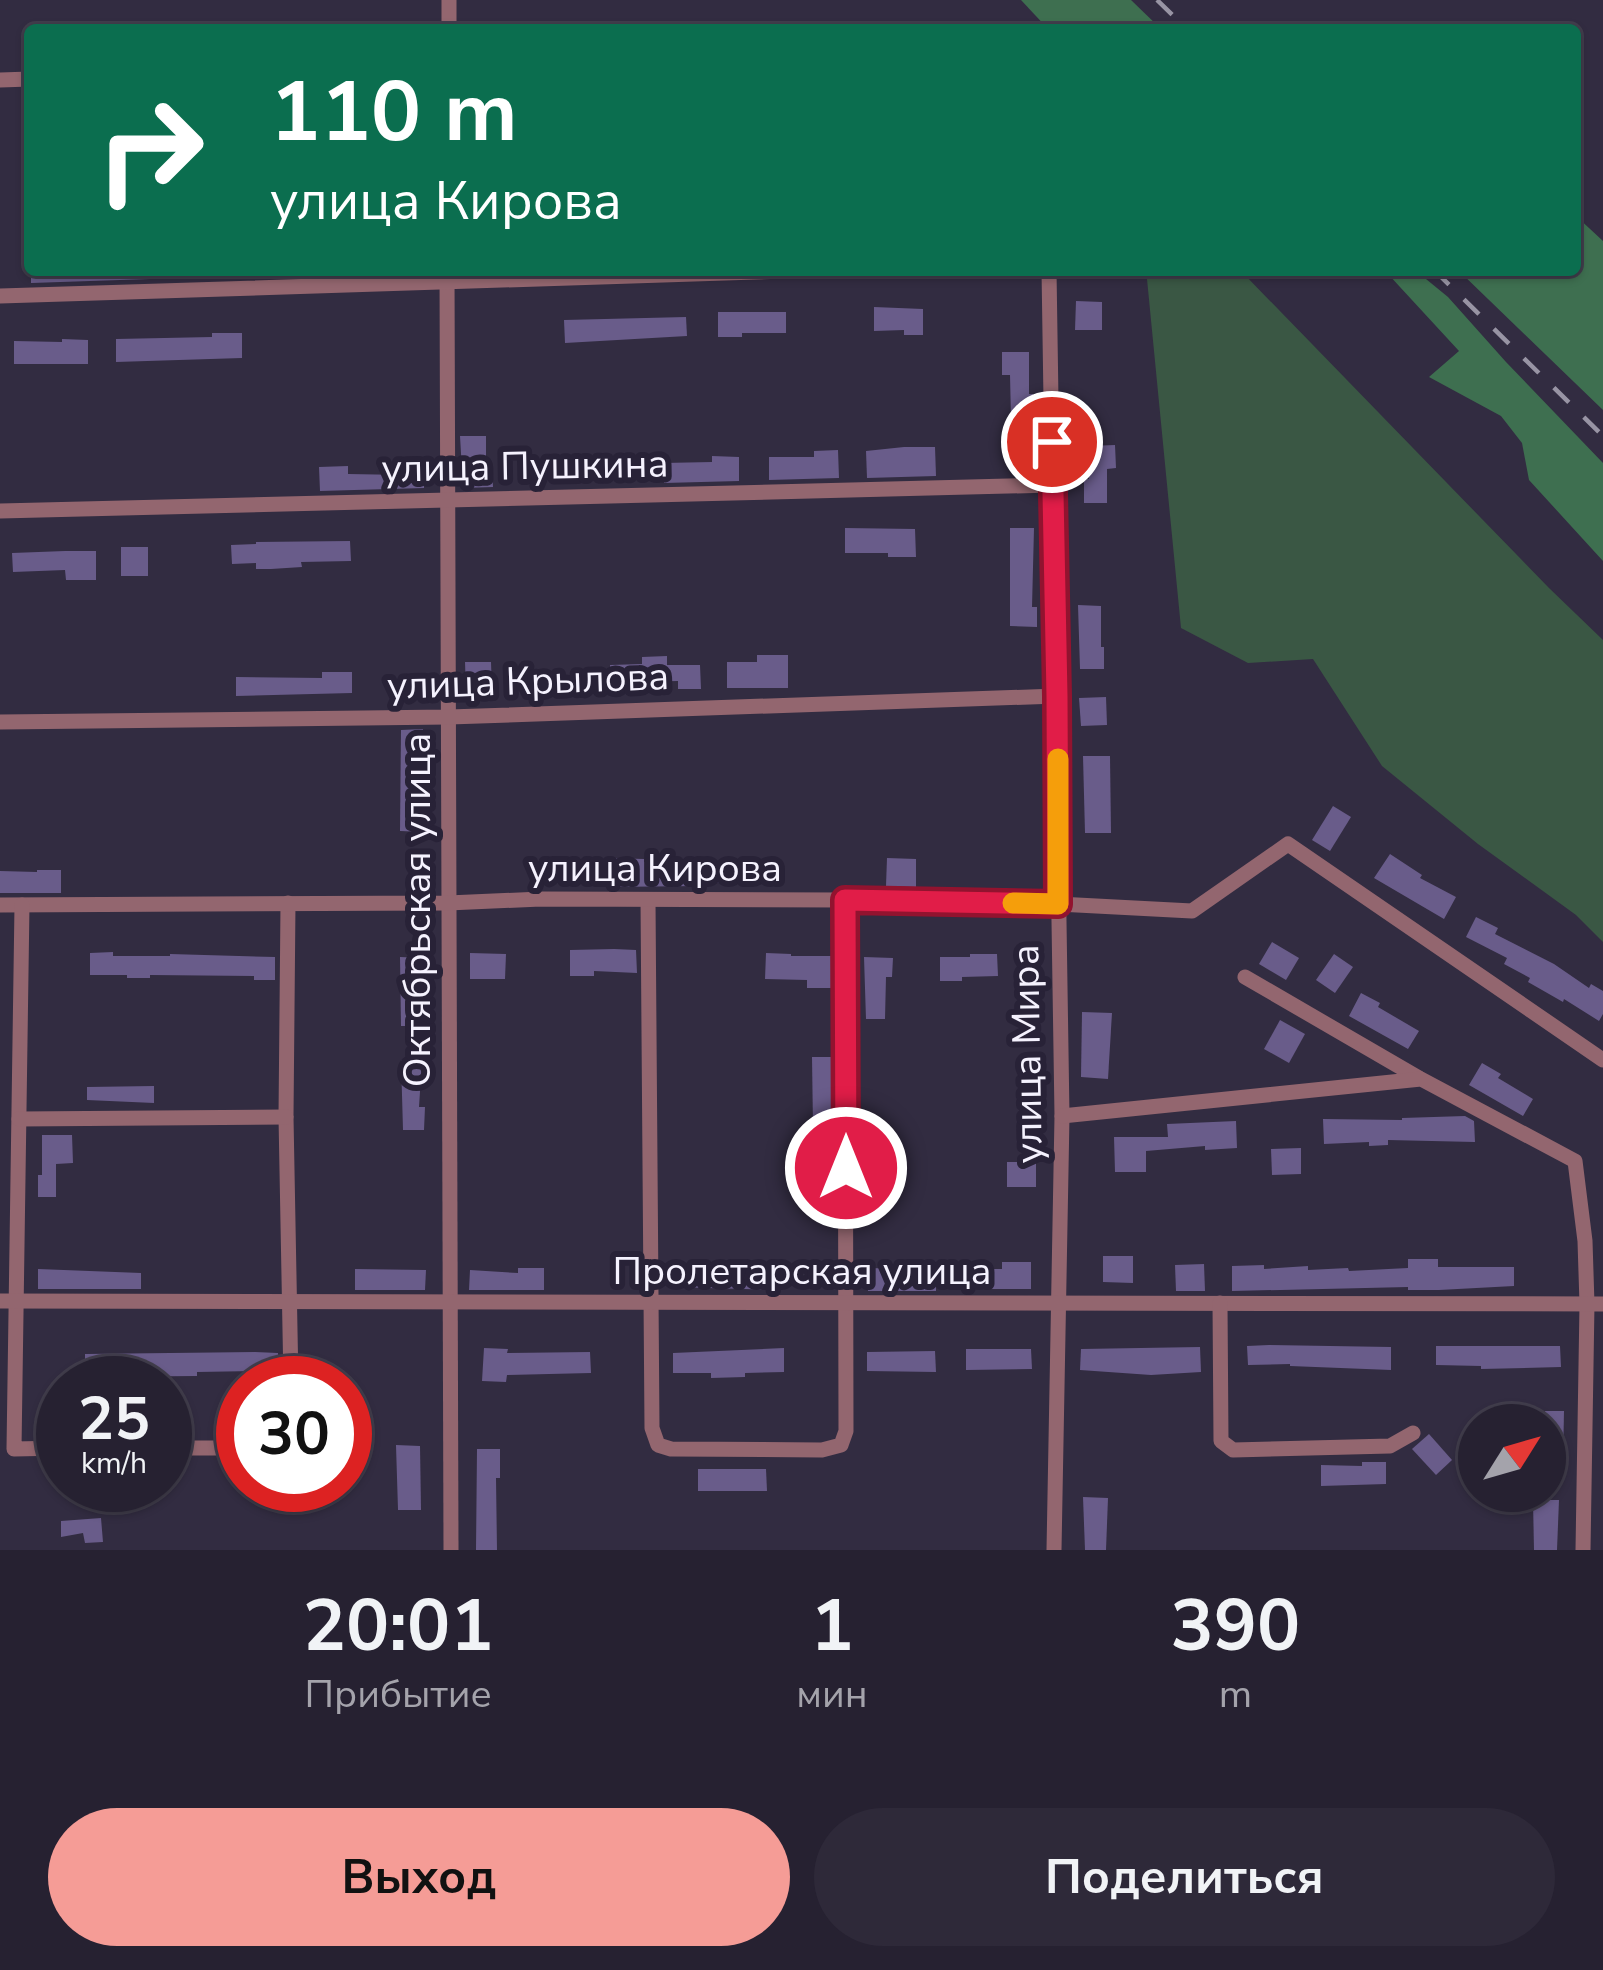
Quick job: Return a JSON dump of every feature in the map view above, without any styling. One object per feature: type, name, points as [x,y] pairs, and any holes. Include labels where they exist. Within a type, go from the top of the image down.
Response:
[{"type":"street","points":[[0,296],[447,276]]},
{"type":"street","name":"Октябрьская улица","points":[[447,276],[452,1550]]},
{"type":"street","name":"улица Мира","points":[[1049,276],[1062,1116],[1054,1550]]},
{"type":"street","name":"улица Пушкина","points":[[0,511],[1053,484]]},
{"type":"street","name":"улица Крылова","points":[[0,722],[449,717],[1057,696]]},
{"type":"street","name":"улица Кирова","points":[[0,905],[448,903],[541,898],[845,900],[1192,910],[1288,844],[1603,1060]]},
{"type":"street","points":[[648,900],[652,1428],[658,1445],[671,1449],[822,1450],[841,1445],[846,1431],[845,900]]},
{"type":"street","points":[[288,903],[290,1356]]},
{"type":"street","points":[[22,905],[19,1119],[8,1301],[14,1449],[36,1449]]},
{"type":"street","points":[[1246,977],[1421,1079],[1575,1161],[1595,1304],[1583,1550]]},
{"type":"street","points":[[1062,1116],[1421,1079]]},
{"type":"street","points":[[19,1119],[286,1117]]},
{"type":"street","name":"Пролетарская улица","points":[[8,1301],[1595,1304]]},
{"type":"street","points":[[1220,1304],[1221,1441],[1232,1450],[1390,1446],[1413,1433]]},
{"type":"green space","points":[[1021,0],[1131,0],[1156,24],[1043,24]]},
{"type":"green space","points":[[1581,221],[1603,241],[1603,410],[1464,276],[1581,276]]},
{"type":"green space","points":[[1246,276],[1603,640],[1603,942],[1576,915],[1382,766],[1313,659],[1248,663],[1181,628],[1147,279]]},
{"type":"green space","points":[[1390,276],[1422,276],[1448,297],[1603,463],[1603,561],[1529,480],[1522,443],[1501,416],[1429,377],[1459,351]]},
{"type":"building","points":[[31,276],[150,276],[150,279],[31,283]]},
{"type":"building","points":[[1076,301],[1102,302],[1102,330],[1075,330]]},
{"type":"building","points":[[874,307],[923,309],[923,335],[874,331]]},
{"type":"building","points":[[718,312],[786,312],[786,333],[718,337]]},
{"type":"building","points":[[686,317],[687,336],[565,343],[564,320]]},
{"type":"building","points":[[212,333],[242,333],[242,358],[116,362],[116,339],[212,337]]},
{"type":"building","points":[[88,340],[88,364],[14,364],[14,341]]},
{"type":"building","points":[[1002,352],[1029,352],[1034,418],[1011,419],[1010,375],[1002,375]]},
{"type":"building","points":[[460,436],[486,436],[486,468],[492,468],[493,487],[463,488]]},
{"type":"building","points":[[1115,445],[1116,468],[1107,469],[1107,503],[1084,503],[1088,446]]},
{"type":"building","points":[[935,447],[936,476],[867,478],[866,451]]},
{"type":"building","points":[[838,450],[839,478],[769,480],[769,457],[814,457],[814,451]]},
{"type":"building","points":[[712,456],[739,457],[739,481],[664,483],[663,463],[712,462]]},
{"type":"building","points":[[404,463],[424,463],[424,488],[320,491],[319,467],[348,466],[348,474],[404,475]]},
{"type":"building","points":[[845,528],[915,529],[916,557],[845,553]]},
{"type":"building","points":[[1010,528],[1034,528],[1032,607],[1037,607],[1037,627],[1010,626]]},
{"type":"building","points":[[350,541],[351,561],[301,562],[302,567],[271,569],[256,569],[256,563],[232,564],[231,545]]},
{"type":"building","points":[[121,547],[148,547],[148,576],[121,576]]},
{"type":"building","points":[[96,551],[96,580],[66,580],[65,570],[13,572],[12,553]]},
{"type":"building","points":[[1078,605],[1101,606],[1104,669],[1080,669]]},
{"type":"building","points":[[757,655],[788,655],[788,688],[727,688],[727,662],[757,662]]},
{"type":"building","points":[[667,656],[667,665],[700,665],[701,689],[678,689],[678,681],[632,682],[633,691],[611,691],[610,665],[642,664],[642,657]]},
{"type":"building","points":[[465,662],[491,662],[492,691],[466,691]]},
{"type":"building","points":[[322,672],[352,672],[352,693],[236,696],[236,677],[322,678]]},
{"type":"building","points":[[1106,697],[1107,725],[1081,726],[1079,698]]},
{"type":"building","points":[[423,729],[424,832],[400,831],[401,730]]},
{"type":"building","points":[[1083,756],[1110,756],[1111,833],[1085,833]]},
{"type":"building","points":[[1333,806],[1351,817],[1330,851],[1312,840]]},
{"type":"building","points":[[1390,854],[1420,878],[1456,897],[1444,919],[1374,878]]},
{"type":"building","points":[[608,858],[674,865],[729,864],[728,883],[608,887]]},
{"type":"building","points":[[887,858],[916,859],[916,887],[886,886]]},
{"type":"building","points":[[61,870],[61,893],[0,893],[0,871]]},
{"type":"building","points":[[1476,917],[1498,928],[1495,934],[1589,988],[1591,984],[1603,991],[1599,1021],[1528,982],[1530,978],[1504,964],[1507,958],[1466,937]]},
{"type":"building","points":[[1272,942],[1299,958],[1286,980],[1259,964]]},
{"type":"building","points":[[570,950],[636,950],[637,973],[594,971],[594,976],[570,976]]},
{"type":"building","points":[[113,952],[113,956],[275,957],[275,980],[90,975],[90,953]]},
{"type":"building","points":[[470,953],[506,954],[505,979],[470,979]]},
{"type":"building","points":[[766,953],[833,956],[833,988],[807,988],[807,980],[765,979]]},
{"type":"building","points":[[997,954],[998,976],[940,981],[940,957]]},
{"type":"building","points":[[1334,954],[1353,967],[1335,993],[1316,980]]},
{"type":"building","points":[[400,957],[423,958],[424,1026],[401,1026]]},
{"type":"building","points":[[864,957],[893,958],[892,977],[886,977],[885,1019],[866,1019]]},
{"type":"building","points":[[1361,993],[1419,1031],[1408,1049],[1349,1016]]},
{"type":"building","points":[[1082,1012],[1112,1013],[1108,1079],[1081,1077]]},
{"type":"building","points":[[1280,1020],[1305,1034],[1289,1063],[1264,1049]]},
{"type":"building","points":[[812,1057],[833,1057],[833,1127],[813,1127]]},
{"type":"building","points":[[401,1060],[422,1061],[419,1107],[425,1107],[424,1130],[403,1130]]},
{"type":"building","points":[[1482,1063],[1533,1099],[1523,1116],[1469,1085]]},
{"type":"building","points":[[154,1086],[154,1103],[87,1100],[87,1087]]},
{"type":"building","points":[[1465,1116],[1474,1121],[1475,1142],[1324,1144],[1323,1119]]},
{"type":"building","points":[[1236,1121],[1237,1148],[1146,1151],[1146,1172],[1115,1172],[1114,1137],[1168,1137],[1167,1124]]},
{"type":"building","points":[[42,1135],[72,1135],[73,1163],[56,1164],[56,1197],[38,1197]]},
{"type":"building","points":[[1301,1148],[1301,1174],[1272,1175],[1271,1149]]},
{"type":"building","points":[[1007,1162],[1036,1162],[1036,1187],[1007,1187]]},
{"type":"building","points":[[1103,1256],[1133,1256],[1133,1283],[1103,1282]]},
{"type":"building","points":[[1408,1259],[1438,1259],[1438,1267],[1514,1267],[1514,1286],[1232,1291],[1232,1266],[1349,1271],[1408,1268]]},
{"type":"building","points":[[1002,1262],[1031,1262],[1031,1289],[964,1289],[964,1269],[1002,1269]]},
{"type":"building","points":[[670,1264],[760,1273],[782,1270],[781,1290],[669,1287]]},
{"type":"building","points":[[1204,1264],[1205,1291],[1176,1291],[1175,1265]]},
{"type":"building","points":[[518,1268],[544,1268],[544,1290],[469,1290],[470,1270],[518,1273]]},
{"type":"building","points":[[870,1268],[936,1270],[936,1291],[868,1291]]},
{"type":"building","points":[[38,1269],[141,1273],[141,1289],[38,1289]]},
{"type":"building","points":[[355,1269],[426,1270],[425,1290],[355,1290]]},
{"type":"building","points":[[1247,1346],[1391,1347],[1391,1370],[1248,1365]]},
{"type":"building","points":[[1436,1346],[1560,1346],[1561,1367],[1436,1365]]},
{"type":"building","points":[[1200,1347],[1201,1372],[1151,1375],[1080,1370],[1081,1349]]},
{"type":"building","points":[[484,1348],[508,1349],[507,1353],[590,1352],[591,1373],[507,1375],[506,1382],[482,1381]]},
{"type":"building","points":[[784,1348],[784,1372],[711,1378],[711,1373],[673,1373],[673,1353]]},
{"type":"building","points":[[966,1349],[1031,1349],[1032,1369],[966,1370]]},
{"type":"building","points":[[935,1351],[936,1372],[867,1371],[867,1352]]},
{"type":"building","points":[[255,1352],[278,1356],[216,1356],[216,1372],[192,1376],[192,1356],[85,1354]]},
{"type":"building","points":[[1429,1434],[1452,1460],[1436,1475],[1412,1449]]},
{"type":"building","points":[[396,1445],[420,1446],[421,1510],[398,1510]]},
{"type":"building","points":[[477,1449],[500,1449],[497,1550],[476,1550]]},
{"type":"building","points":[[1362,1462],[1386,1462],[1386,1484],[1321,1486],[1321,1465],[1362,1466]]},
{"type":"building","points":[[698,1469],[766,1469],[767,1491],[698,1491]]},
{"type":"building","points":[[1083,1497],[1108,1498],[1106,1550],[1085,1550]]},
{"type":"building","points":[[1533,1512],[1559,1512],[1557,1550],[1534,1550]]},
{"type":"building","points":[[101,1518],[103,1542],[85,1543],[83,1533],[61,1537],[61,1521]]},
{"type":"railway","points":[[1157,0],[1182,24]]},
{"type":"railway","points":[[1440,276],[1603,436]]},
{"type":"slow traffic","points":[[1013,903],[1058,904],[1058,759]]},
{"type":"route","points":[[846,1168],[845,900],[1058,904],[1052,442]]}]
